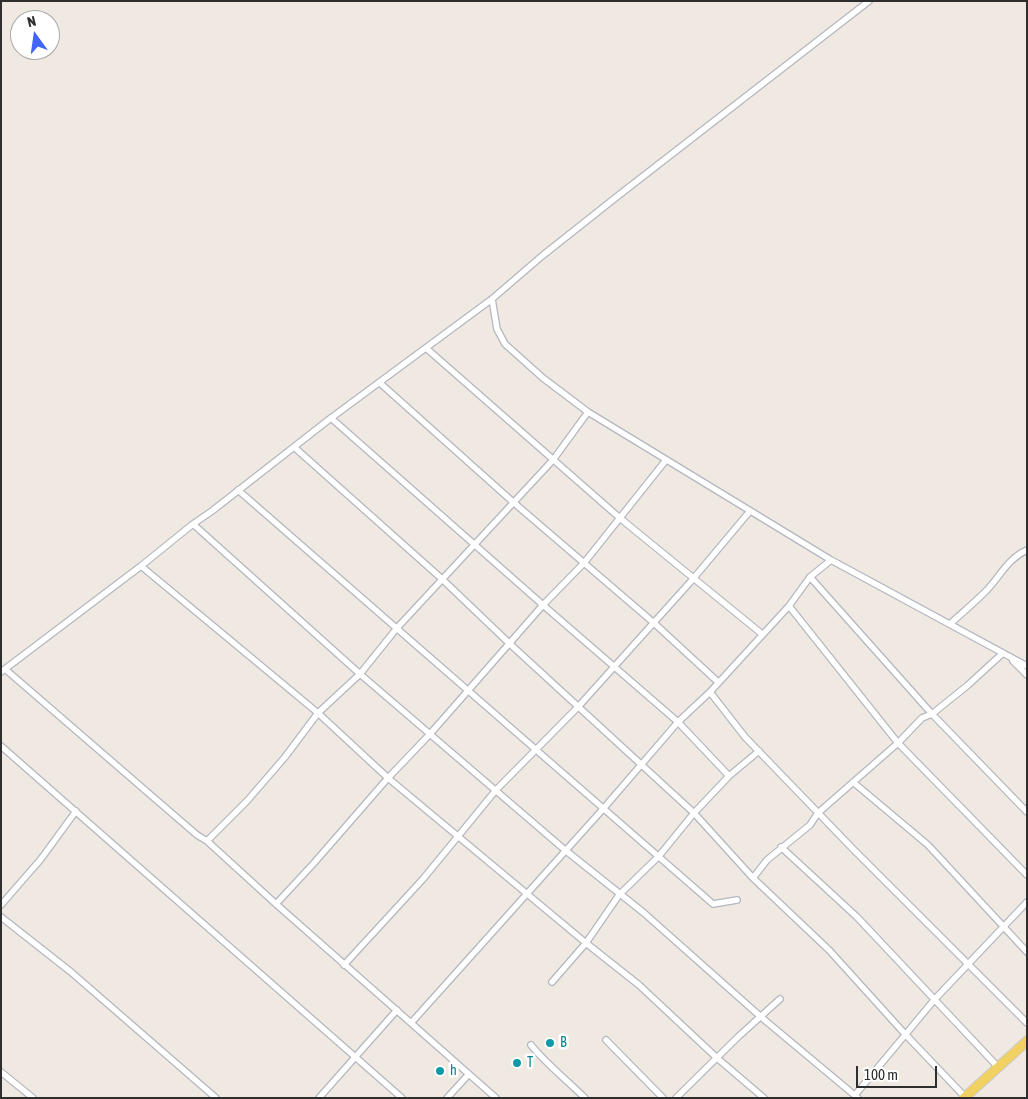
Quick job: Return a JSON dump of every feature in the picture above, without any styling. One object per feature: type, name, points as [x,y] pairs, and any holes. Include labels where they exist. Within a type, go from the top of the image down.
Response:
[{"type":"main road","points":[[965,1097],[1027,1041]]},
{"type":"street","points":[[496,1098],[344,965],[208,841],[197,835],[3,671],[331,418],[492,299],[619,195],[869,1]]},
{"type":"street","points":[[492,299],[497,329],[505,344],[543,378],[588,412],[832,560],[1027,666]]},
{"type":"street","points":[[426,348],[620,519],[762,634]]},
{"type":"street","points":[[380,383],[513,502],[654,623],[718,682]]},
{"type":"street","points":[[208,841],[247,801],[285,757],[318,714],[360,674],[396,628],[553,460],[588,412]]},
{"type":"street","points":[[331,418],[678,722],[729,776]]},
{"type":"street","points":[[294,447],[442,579],[578,707],[694,812],[753,878],[829,950],[965,1097]]},
{"type":"street","points":[[276,904],[388,778],[430,734],[543,605],[584,563],[666,460]]},
{"type":"street","points":[[238,490],[713,904],[737,900]]},
{"type":"street","points":[[344,965],[423,879],[496,790],[578,707],[693,579],[750,511]]},
{"type":"street","points":[[193,524],[360,674],[565,850],[619,895],[644,913],[760,1017],[856,1096],[935,999],[1027,902]]},
{"type":"street","points":[[950,624],[987,590],[1018,554],[1027,550]]},
{"type":"street","points":[[410,1022],[528,893],[678,722],[710,692],[789,606],[810,578],[832,560]]},
{"type":"street","points":[[141,566],[318,714],[388,778],[639,985],[717,1058],[764,1098]]},
{"type":"street","points":[[810,578],[932,714],[1027,812]]},
{"type":"street","points":[[789,606],[898,743],[1027,875]]},
{"type":"street","points":[[753,878],[767,860],[810,825],[818,813],[898,743],[922,718],[932,714],[1006,654]]},
{"type":"street","points":[[1006,654],[1027,675]]},
{"type":"street","points":[[710,692],[745,737],[1027,1023]]},
{"type":"street","points":[[1,746],[402,1098]]},
{"type":"street","points":[[552,982],[586,943],[619,895],[658,856],[694,812],[729,776],[759,751]]},
{"type":"street","points":[[853,782],[928,845],[1027,952]]},
{"type":"street","points":[[1,906],[41,859],[76,811]]},
{"type":"street","points":[[782,847],[857,917],[998,1067]]},
{"type":"street","points":[[1,917],[71,972],[216,1098]]},
{"type":"street","points":[[676,1098],[780,999]]},
{"type":"street","points":[[318,1098],[397,1010]]},
{"type":"street","points":[[606,1040],[663,1098]]},
{"type":"street","points":[[531,1045],[542,1059],[585,1098]]},
{"type":"street","points":[[1,1072],[33,1098]]},
{"type":"street","points":[[447,1098],[468,1074]]},
{"type":"place","name":"B","points":[[550,1043]]},
{"type":"place","name":"T","points":[[517,1063]]},
{"type":"place","name":"h","points":[[440,1071]]}]
